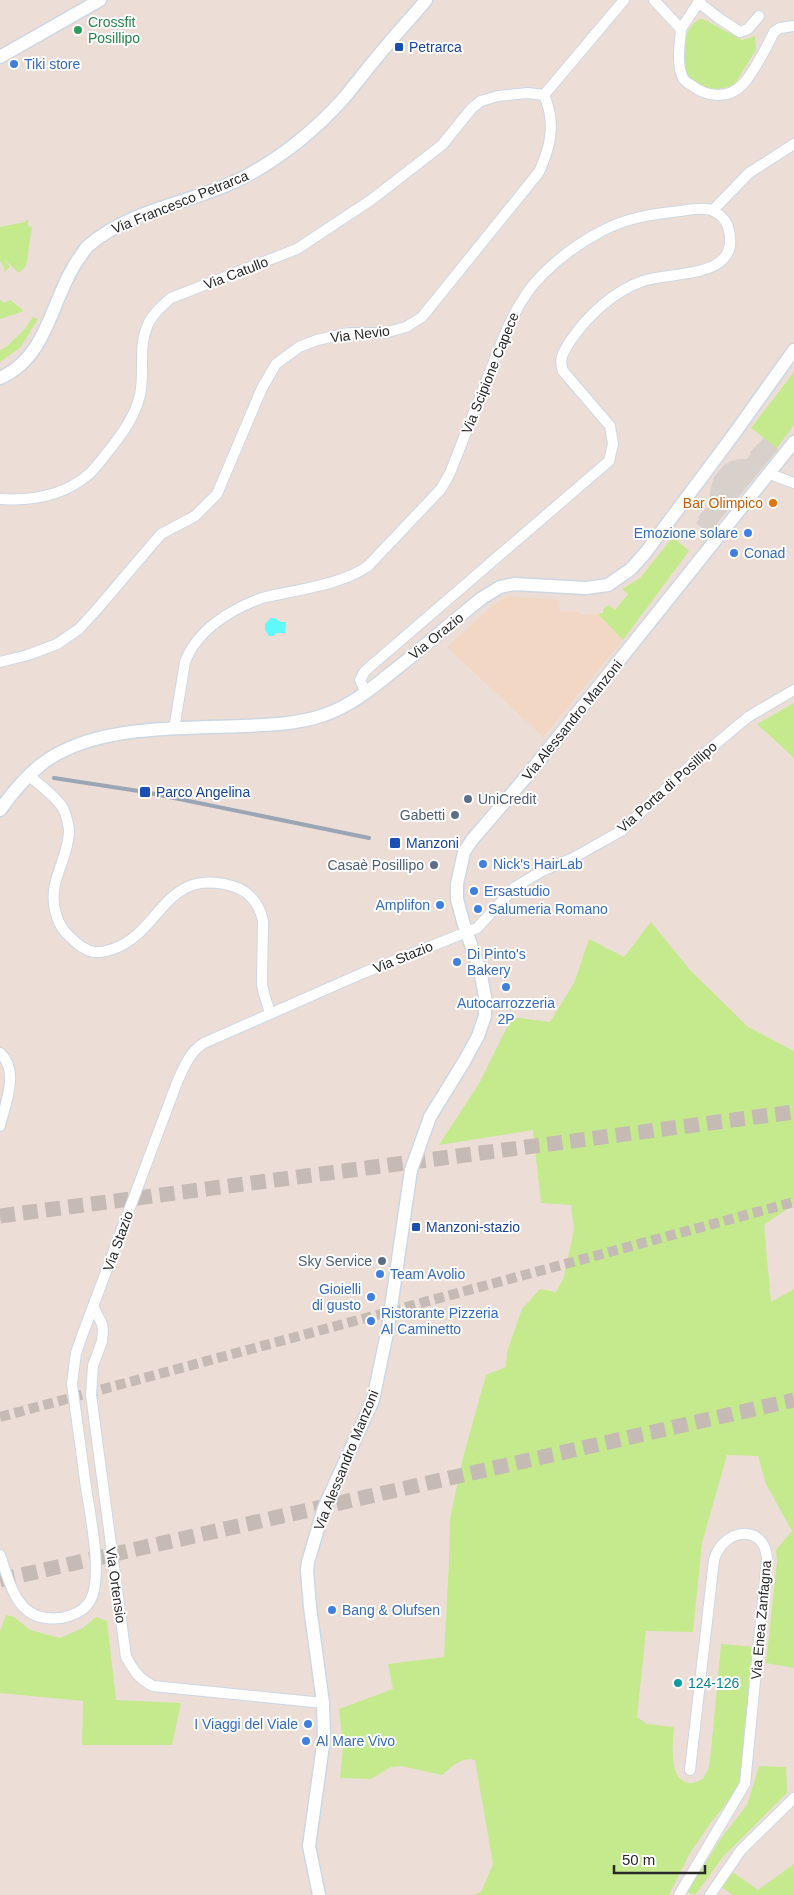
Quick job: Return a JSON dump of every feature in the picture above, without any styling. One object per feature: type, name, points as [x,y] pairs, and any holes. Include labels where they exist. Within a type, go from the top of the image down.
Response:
[{"type":"street","points":[[0,57],[100,0]]},
{"type":"street","name":"Via Francesco Petrarca","points":[[0,378],[18,367],[39,343],[70,271],[87,247],[113,227],[149,212],[226,186],[272,160],[314,127],[343,99],[426,0]]},
{"type":"street","points":[[544,95],[624,0]]},
{"type":"street","points":[[654,0],[680,29]]},
{"type":"street","points":[[759,16],[748,29],[740,32],[720,20],[699,1],[680,29],[679,67],[683,80],[709,94],[720,95],[730,93],[743,84],[774,32],[780,28],[794,26]]},
{"type":"street","name":"Via Catullo","points":[[0,499],[38,498],[60,493],[90,473],[128,426],[136,409],[141,392],[144,340],[147,326],[157,310],[171,298],[297,250],[372,200],[442,145],[472,108],[481,101],[498,96],[528,93],[544,95]]},
{"type":"street","name":"Via Nevio","points":[[0,662],[28,655],[58,644],[78,629],[161,534],[195,516],[217,494],[262,388],[276,364],[299,347],[317,340],[350,333],[384,333],[406,327],[422,317],[539,172],[548,155],[552,133],[550,113],[544,95]]},
{"type":"street","points":[[366,693],[360,680],[366,671],[609,461],[614,444],[610,426],[560,365],[561,357],[582,324],[603,305],[643,281],[710,268],[722,260],[730,242],[728,227],[724,219],[713,210],[749,173],[794,144]]},
{"type":"street","name":"Via Scipione Capece","points":[[174,729],[185,662],[200,635],[220,620],[251,602],[344,578],[360,572],[368,566],[441,489],[450,473],[499,347],[520,303],[536,281],[559,258],[600,232],[631,219],[656,213],[698,209],[713,210]]},
{"type":"street","name":"Via Orazio","points":[[0,810],[14,790],[44,762],[90,741],[119,734],[304,721],[345,706],[366,693],[482,598],[495,590],[514,584],[597,587],[608,585],[631,569],[734,434],[794,350]]},
{"type":"street","name":"Via Alessandro Manzoni","points":[[319,1895],[309,1846],[324,1738],[323,1703],[310,1607],[308,1562],[324,1508],[373,1400],[388,1328],[411,1170],[430,1117],[478,1036],[484,1016],[486,996],[480,970],[466,932],[457,899],[457,884],[464,852],[794,442]]},
{"type":"street","points":[[770,474],[794,483]]},
{"type":"street","name":"Via Porta di Posillipo","points":[[466,932],[478,928],[516,887],[542,871],[573,858],[621,831],[693,763],[748,717],[794,690]]},
{"type":"street","points":[[29,776],[44,788],[65,811],[69,831],[53,888],[52,899],[57,918],[65,933],[82,948],[95,952],[106,952],[123,946],[137,935],[175,893],[190,886],[207,883],[222,883],[238,888],[252,896],[261,912],[262,984],[270,1014]]},
{"type":"street","name":"Via Stazio","points":[[0,1555],[16,1598],[23,1609],[32,1615],[60,1618],[74,1614],[90,1601],[94,1588],[95,1553],[72,1383],[76,1353],[185,1063],[195,1050],[204,1043],[363,973],[466,932]]},
{"type":"street","points":[[0,1053],[8,1066],[10,1085],[0,1126]]},
{"type":"street","name":"Via Ortensio","points":[[94,1308],[103,1330],[102,1341],[93,1366],[90,1395],[126,1657],[135,1674],[153,1686],[323,1703]]},
{"type":"street","name":"Via Enea Zanfagna","points":[[679,1895],[745,1784],[767,1558],[764,1544],[748,1535],[735,1534],[730,1536],[718,1549],[714,1560],[690,1770]]},
{"type":"street","points":[[710,1895],[741,1850],[794,1798]]},
{"type":"shaded area","points":[[764,438],[778,449],[709,533],[696,523],[700,518],[698,517],[712,502],[710,501],[710,491],[714,477],[724,465],[731,461],[747,459],[751,454],[750,452]]},
{"type":"shaded area","points":[[509,596],[559,600],[560,611],[580,612],[580,615],[598,614],[623,640],[543,737],[447,647],[497,602]]},
{"type":"green space","points":[[700,19],[742,40],[755,36],[756,50],[736,82],[729,87],[712,90],[703,88],[685,76],[683,53],[686,36],[694,23]]},
{"type":"green space","points":[[28,220],[28,226],[32,227],[26,266],[19,273],[4,259],[10,267],[4,272],[4,267],[0,261],[0,227],[25,222]]},
{"type":"green space","points":[[0,300],[5,303],[10,300],[24,311],[0,319]]},
{"type":"green space","points":[[33,317],[38,319],[21,347],[0,362],[0,350],[6,347],[24,330]]},
{"type":"green space","points":[[794,372],[794,425],[777,448],[747,459],[764,438],[751,428]]},
{"type":"green space","points":[[673,537],[689,551],[623,640],[598,614],[603,613],[603,609],[609,605],[615,610],[628,594],[622,589],[640,578]]},
{"type":"green space","points":[[794,703],[794,758],[757,724]]},
{"type":"green space","points":[[651,922],[690,970],[748,1027],[794,1051],[794,1204],[764,1225],[771,1302],[794,1289],[794,1668],[766,1663],[777,1562],[776,1550],[792,1531],[766,1484],[758,1456],[727,1455],[702,1543],[693,1632],[646,1631],[637,1717],[647,1724],[674,1727],[673,1761],[678,1777],[692,1783],[703,1779],[709,1767],[721,1644],[757,1647],[743,1783],[709,1825],[690,1853],[669,1895],[473,1895],[481,1892],[493,1864],[475,1760],[461,1761],[442,1775],[401,1766],[391,1767],[371,1779],[340,1778],[343,1747],[339,1709],[393,1689],[388,1664],[444,1657],[450,1518],[464,1454],[486,1375],[506,1367],[507,1352],[522,1309],[540,1289],[556,1292],[564,1277],[574,1229],[571,1205],[541,1203],[533,1130],[439,1145],[480,1082],[512,1017],[550,1022],[574,983],[589,939],[624,957]]},
{"type":"green space","points":[[6,1615],[14,1617],[30,1630],[60,1638],[83,1628],[96,1617],[107,1621],[116,1700],[181,1703],[172,1745],[82,1745],[83,1701],[0,1693],[0,1631]]},
{"type":"green space","points":[[759,1766],[786,1767],[787,1793],[723,1857],[695,1895],[687,1892],[722,1837],[747,1805]]},
{"type":"green space","points":[[794,1864],[794,1895],[733,1895],[721,1887],[731,1871],[758,1890]]},
{"type":"water","points":[[271,618],[286,622],[285,633],[269,636],[265,630],[265,624]]},
{"type":"tunnel","points":[[0,1216],[794,1112]]},
{"type":"tunnel","points":[[0,1417],[794,1202]]},
{"type":"tunnel","points":[[0,1580],[794,1400]]},
{"type":"railway","points":[[54,778],[145,792],[369,838]]},
{"type":"place","name":"Crossfit Posillipo","points":[[78,30]]},
{"type":"place","name":"Petrarca","points":[[399,47]]},
{"type":"place","name":"Tiki store","points":[[14,64]]},
{"type":"place","name":"Bar Olimpico","points":[[773,503]]},
{"type":"place","name":"Emozione solare","points":[[748,533]]},
{"type":"place","name":"Conad","points":[[734,553]]},
{"type":"place","name":"Parco Angelina","points":[[145,792]]},
{"type":"place","name":"UniCredit","points":[[468,799]]},
{"type":"place","name":"Gabetti","points":[[455,815]]},
{"type":"place","name":"Manzoni","points":[[395,843]]},
{"type":"place","name":"Nick's HairLab","points":[[483,864]]},
{"type":"place","name":"Casaè Posillipo","points":[[434,865]]},
{"type":"place","name":"Ersastudio","points":[[474,891]]},
{"type":"place","name":"Amplifon","points":[[440,905]]},
{"type":"place","name":"Salumeria Romano","points":[[478,909]]},
{"type":"place","name":"Di Pinto's Bakery","points":[[457,962]]},
{"type":"place","name":"Autocarrozzeria 2P","points":[[506,987]]},
{"type":"place","name":"Manzoni-stazio","points":[[416,1227]]},
{"type":"place","name":"Sky Service","points":[[382,1261]]},
{"type":"place","name":"Team Avolio","points":[[380,1274]]},
{"type":"place","name":"Gioielli di gusto","points":[[371,1297]]},
{"type":"place","name":"Ristorante Pizzeria Al Caminetto","points":[[371,1321]]},
{"type":"place","name":"Bang & Olufsen","points":[[332,1610]]},
{"type":"place","name":"124-126","points":[[678,1683]]},
{"type":"place","name":"I Viaggi del Viale","points":[[308,1724]]},
{"type":"place","name":"Al Mare Vivo","points":[[306,1741]]}]
